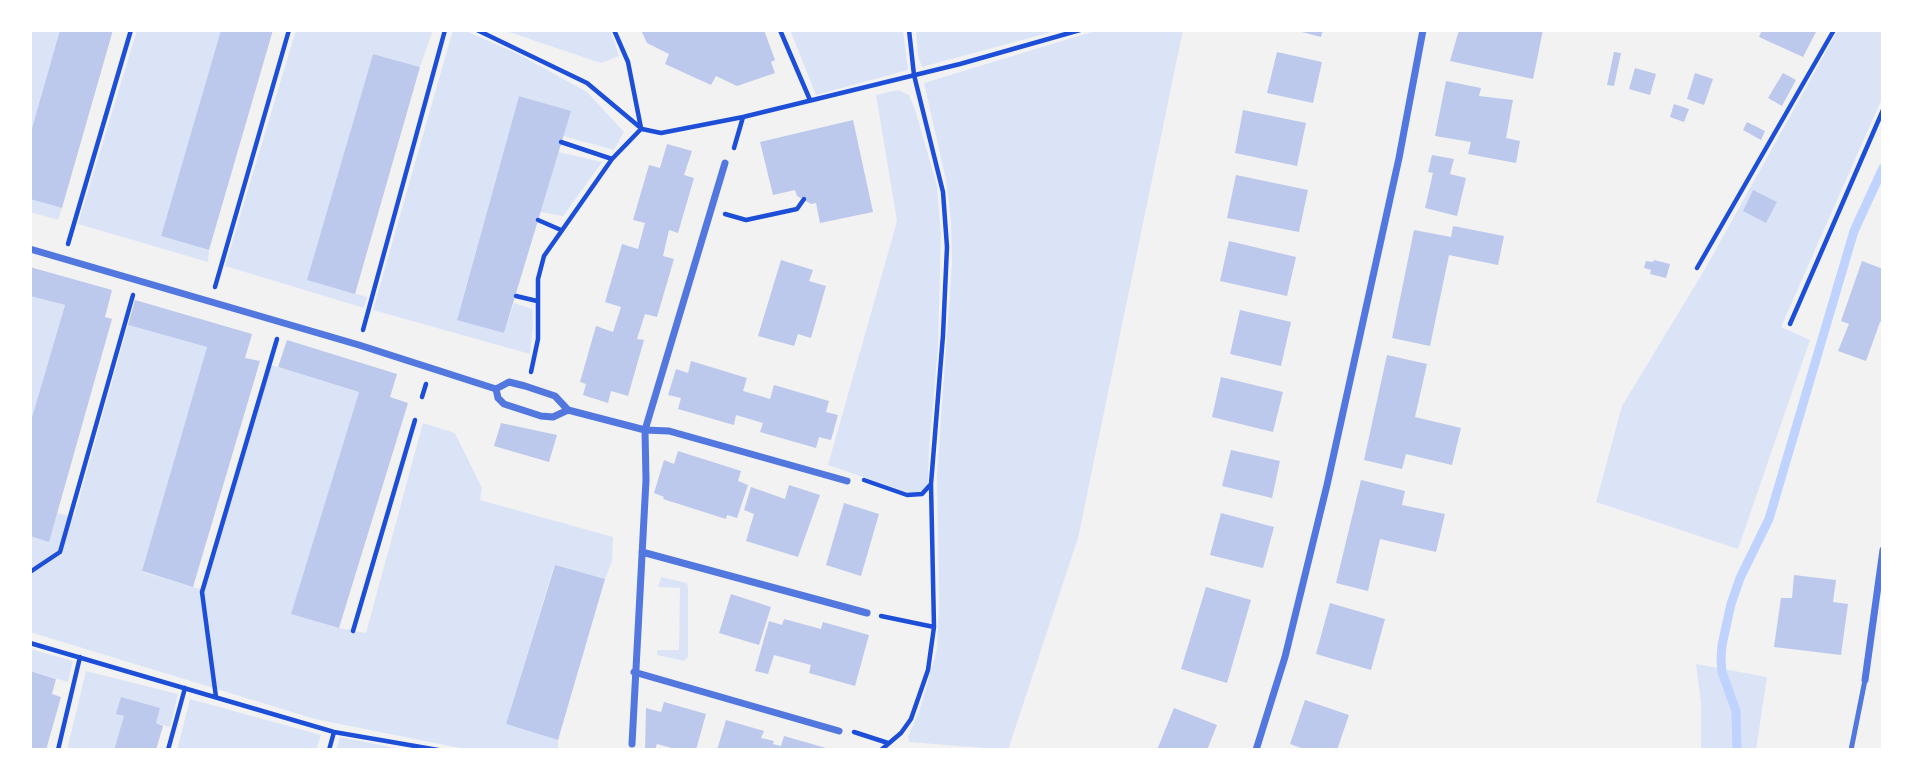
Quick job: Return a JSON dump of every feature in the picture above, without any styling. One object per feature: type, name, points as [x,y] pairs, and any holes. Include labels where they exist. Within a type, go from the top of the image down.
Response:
[{"type":"street","points":[[1256,750],[1285,657],[1330,471],[1396,172],[1423,30]]},
{"type":"street","points":[[632,744],[646,480],[645,430],[725,163]]},
{"type":"street","points":[[30,249],[359,345],[496,389],[509,382],[525,386],[555,396],[568,410],[645,430],[669,431],[846,481]]},
{"type":"street","points":[[496,389],[503,404],[541,416],[552,417],[568,410]]},
{"type":"street","points":[[1866,680],[1883,550]]},
{"type":"street","points":[[642,552],[867,613]]},
{"type":"street","points":[[634,672],[839,731]]},
{"type":"lane","points":[[1851,750],[1866,680]]},
{"type":"path","points":[[64,258],[131,30]]},
{"type":"path","points":[[211,301],[289,30]]},
{"type":"path","points":[[359,345],[445,30]]},
{"type":"path","points":[[477,30],[587,83],[642,129],[670,132],[914,75],[1080,30]]},
{"type":"path","points":[[614,30],[628,62],[642,129]]},
{"type":"path","points":[[780,30],[810,100]]},
{"type":"path","points":[[881,750],[901,733],[918,703],[928,670],[934,627],[931,484],[943,335],[946,214],[914,75],[909,30]]},
{"type":"path","points":[[1697,268],[1834,30]]},
{"type":"path","points":[[1790,324],[1883,110]]},
{"type":"path","points":[[725,163],[732,154],[743,117]]},
{"type":"path","points":[[525,386],[535,361],[538,339],[540,267],[552,242],[612,159],[642,129]]},
{"type":"path","points":[[561,142],[612,159]]},
{"type":"path","points":[[719,213],[746,220],[797,209],[804,199]]},
{"type":"path","points":[[538,220],[561,230]]},
{"type":"path","points":[[30,572],[60,551],[138,281]]},
{"type":"path","points":[[516,296],[537,301]]},
{"type":"path","points":[[216,697],[202,592],[282,322]]},
{"type":"path","points":[[353,631],[415,420]]},
{"type":"path","points":[[846,481],[856,478],[865,480],[907,495],[922,494],[931,484]]},
{"type":"path","points":[[867,613],[934,627]]},
{"type":"path","points":[[30,643],[334,732],[438,750]]},
{"type":"path","points":[[58,750],[80,657]]},
{"type":"path","points":[[168,750],[185,688]]},
{"type":"path","points":[[839,731],[848,730],[888,743]]},
{"type":"path","points":[[329,750],[334,732]]},
{"type":"shaded area","points":[[30,30],[60,30],[30,135]]},
{"type":"shaded area","points":[[137,30],[221,30],[161,236],[209,250],[208,262],[78,224]]},
{"type":"shaded area","points":[[296,30],[433,30],[420,67],[373,54],[308,280],[367,297],[364,308],[225,266]]},
{"type":"shaded area","points":[[453,30],[464,30],[518,54],[587,92],[624,132],[614,150],[563,136],[570,111],[519,96],[457,319],[504,333],[514,303],[532,309],[530,354],[373,310]]},
{"type":"shaded area","points":[[503,30],[610,30],[619,56],[601,63]]},
{"type":"shaded area","points":[[790,30],[903,30],[908,70],[816,95]]},
{"type":"shaded area","points":[[916,30],[1059,30],[922,67],[918,56]]},
{"type":"shaded area","points":[[1098,30],[1183,30],[1078,538],[1008,750],[909,742],[908,737],[921,706],[937,649],[937,475],[952,264],[946,180],[924,83]]},
{"type":"shaded area","points":[[1838,30],[1883,30],[1883,96],[1781,327],[1810,340],[1738,549],[1596,502],[1622,406],[1705,269]]},
{"type":"shaded area","points":[[898,90],[909,95],[915,109],[937,186],[941,235],[938,347],[928,484],[923,492],[910,493],[828,465],[897,221],[876,95]]},
{"type":"shaded area","points":[[558,152],[602,162],[563,216],[540,212]]},
{"type":"shaded area","points":[[30,199],[62,208],[58,220],[30,212]]},
{"type":"shaded area","points":[[30,296],[65,305],[30,424]]},
{"type":"shaded area","points":[[128,325],[207,347],[142,572],[203,590],[271,365],[359,392],[292,614],[366,633],[423,423],[455,433],[482,488],[480,500],[613,537],[612,561],[605,579],[554,566],[506,724],[558,740],[558,750],[470,750],[315,719],[30,632],[30,536],[48,541],[57,513],[74,517]]},
{"type":"shaded area","points":[[661,577],[687,583],[688,657],[684,661],[657,655],[657,650],[679,650],[680,588],[658,587]]},
{"type":"shaded area","points":[[30,649],[73,661],[68,682],[30,671]]},
{"type":"shaded area","points":[[1696,664],[1767,677],[1756,750],[1701,750],[1701,703]]},
{"type":"shaded area","points":[[86,671],[178,694],[170,727],[156,723],[160,708],[117,714],[124,716],[114,750],[67,750]]},
{"type":"shaded area","points":[[190,699],[321,735],[316,750],[177,750]]},
{"type":"shaded area","points":[[340,737],[406,750],[336,750]]},
{"type":"building","points":[[60,30],[113,30],[62,208],[30,199],[30,135]]},
{"type":"building","points":[[221,30],[273,30],[209,250],[161,236]]},
{"type":"building","points":[[641,30],[764,30],[775,60],[771,62],[775,73],[737,86],[716,76],[711,85],[665,64],[669,54],[647,43]]},
{"type":"building","points":[[1294,30],[1323,30],[1321,37]]},
{"type":"building","points":[[1459,30],[1543,30],[1533,79],[1450,61]]},
{"type":"building","points":[[1762,30],[1817,30],[1803,57],[1759,37]]},
{"type":"building","points":[[1277,52],[1322,62],[1313,103],[1267,93]]},
{"type":"building","points":[[1614,52],[1621,53],[1614,86],[1607,85]]},
{"type":"building","points":[[373,54],[420,67],[355,294],[307,280]]},
{"type":"building","points":[[1635,68],[1656,74],[1650,95],[1629,89]]},
{"type":"building","points":[[1695,73],[1713,79],[1704,105],[1687,99]]},
{"type":"building","points":[[1783,73],[1796,80],[1782,106],[1768,98]]},
{"type":"building","points":[[1446,81],[1481,88],[1479,96],[1513,100],[1506,138],[1520,141],[1516,163],[1468,154],[1471,142],[1435,136]]},
{"type":"building","points":[[519,96],[571,111],[504,333],[457,320]]},
{"type":"building","points":[[1674,104],[1689,109],[1684,122],[1670,117]]},
{"type":"building","points":[[1243,110],[1306,123],[1297,166],[1235,153]]},
{"type":"building","points":[[853,120],[873,212],[820,223],[816,203],[811,204],[797,196],[795,190],[773,195],[760,142]]},
{"type":"building","points":[[1747,122],[1765,131],[1761,140],[1743,130]]},
{"type":"building","points":[[667,144],[692,151],[684,175],[694,178],[678,233],[669,230],[663,256],[674,259],[657,317],[645,314],[637,339],[644,340],[628,396],[611,391],[608,403],[583,395],[586,384],[580,382],[596,326],[613,332],[621,307],[605,302],[622,244],[638,249],[645,223],[633,220],[649,165],[660,168]]},
{"type":"building","points":[[1432,155],[1454,159],[1450,174],[1466,178],[1457,216],[1425,208],[1433,173],[1428,172]]},
{"type":"building","points":[[1236,175],[1308,190],[1299,232],[1227,218]]},
{"type":"building","points":[[1753,190],[1777,202],[1766,223],[1743,211]]},
{"type":"building","points":[[1453,226],[1504,236],[1498,265],[1449,255],[1430,346],[1392,338],[1414,230],[1451,237]]},
{"type":"building","points":[[1229,241],[1296,257],[1287,296],[1220,281]]},
{"type":"building","points":[[781,260],[813,270],[809,281],[826,286],[811,338],[798,334],[794,346],[758,336]]},
{"type":"building","points":[[1646,261],[1670,264],[1666,278],[1650,274],[1651,270],[1644,268]]},
{"type":"building","points":[[1862,261],[1883,269],[1883,320],[1866,361],[1838,351],[1849,324],[1841,321]]},
{"type":"building","points":[[30,267],[112,290],[105,317],[112,319],[49,542],[30,536],[30,424],[65,305],[30,296]]},
{"type":"building","points":[[135,300],[252,334],[245,358],[260,361],[193,587],[142,571],[207,347],[128,325]]},
{"type":"building","points":[[1240,310],[1291,322],[1281,366],[1230,354]]},
{"type":"building","points":[[287,340],[397,374],[390,397],[408,403],[339,628],[291,614],[359,392],[278,367]]},
{"type":"building","points":[[1387,355],[1427,364],[1415,417],[1461,428],[1452,465],[1406,454],[1402,469],[1364,460]]},
{"type":"building","points":[[691,361],[747,378],[743,391],[770,399],[774,385],[829,401],[826,412],[838,415],[831,440],[819,437],[816,448],[760,432],[763,423],[736,415],[734,425],[678,409],[681,398],[668,395],[676,369],[688,373]]},
{"type":"building","points":[[1221,377],[1283,392],[1273,432],[1212,417]]},
{"type":"building","points":[[501,423],[557,435],[549,462],[494,446]]},
{"type":"building","points":[[1231,450],[1280,461],[1272,498],[1222,486]]},
{"type":"building","points":[[678,451],[741,471],[738,481],[748,485],[737,518],[727,515],[726,519],[663,499],[664,497],[654,493],[664,460],[674,464]]},
{"type":"building","points":[[1361,480],[1405,491],[1402,505],[1445,514],[1436,552],[1380,539],[1368,591],[1336,583]]},
{"type":"building","points":[[789,485],[820,495],[798,557],[746,541],[754,514],[744,510],[751,487],[785,499]]},
{"type":"building","points":[[844,503],[879,514],[861,576],[826,565]]},
{"type":"building","points":[[1221,513],[1274,527],[1263,568],[1210,555]]},
{"type":"building","points":[[555,565],[605,579],[558,740],[506,724]]},
{"type":"building","points":[[1794,575],[1836,580],[1833,602],[1848,604],[1841,655],[1774,647],[1781,598],[1792,598]]},
{"type":"building","points":[[1206,587],[1251,600],[1227,683],[1181,669]]},
{"type":"building","points":[[731,594],[771,607],[759,645],[719,633]]},
{"type":"building","points":[[1330,603],[1385,619],[1371,670],[1316,654]]},
{"type":"building","points":[[784,619],[821,629],[823,622],[869,635],[855,686],[809,673],[811,665],[774,655],[768,674],[755,671],[769,621],[782,625]]},
{"type":"building","points":[[30,671],[56,679],[52,694],[61,697],[46,750],[30,750]]},
{"type":"building","points":[[121,697],[160,708],[156,723],[163,726],[156,750],[114,750],[124,716],[116,714]]},
{"type":"building","points":[[1305,700],[1349,715],[1337,750],[1307,750],[1290,744]]},
{"type":"building","points":[[664,702],[706,714],[696,750],[679,750],[657,744],[655,750],[645,750],[646,708],[661,712]]},
{"type":"building","points":[[1174,708],[1217,725],[1207,750],[1157,750]]},
{"type":"building","points":[[726,720],[764,731],[761,738],[774,741],[773,744],[781,746],[784,736],[826,748],[717,750]]},
{"type":"waterway","points":[[1737,750],[1736,711],[1722,672],[1721,659],[1731,604],[1740,578],[1769,519],[1854,231],[1883,168]]}]
